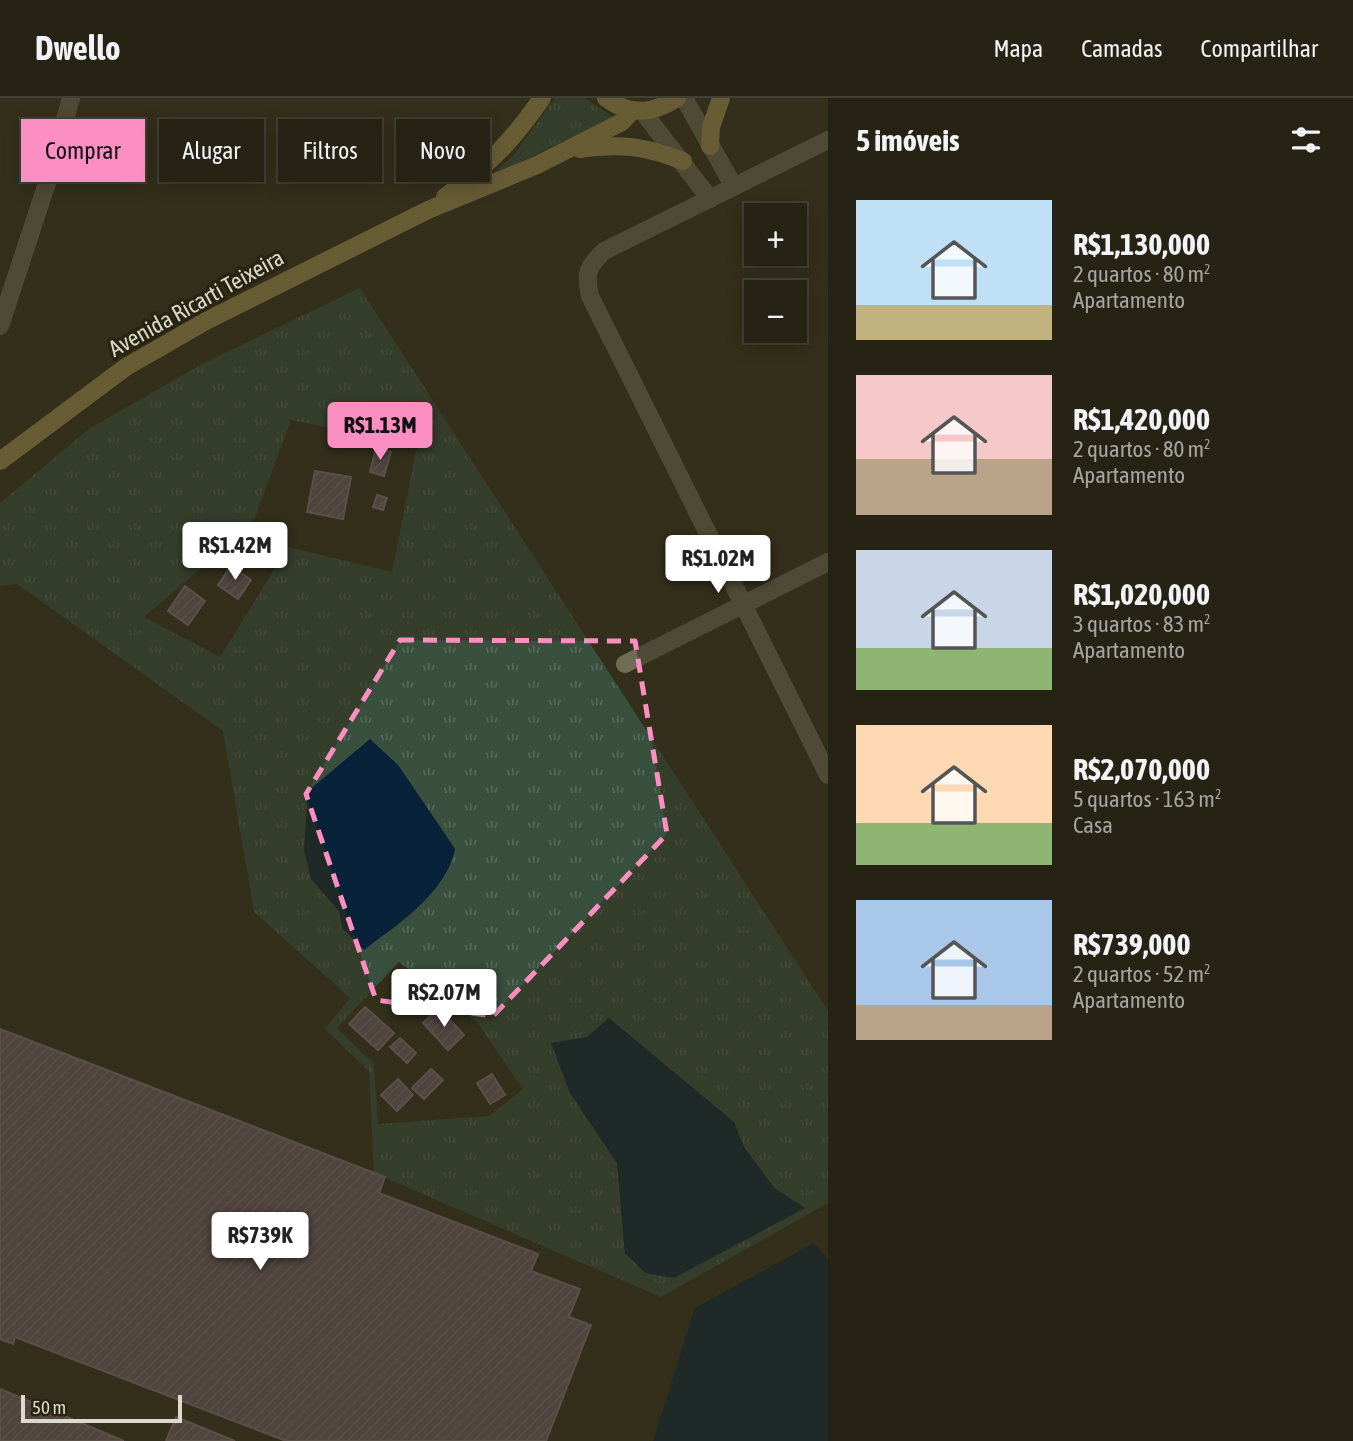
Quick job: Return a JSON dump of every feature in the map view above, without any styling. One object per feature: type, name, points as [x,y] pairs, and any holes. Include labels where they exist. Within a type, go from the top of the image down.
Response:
[{"type":"main road","name":"Avenida Ricarti Teixeira","points":[[428,210],[501,153],[516,137],[542,98]]},
{"type":"main road","points":[[606,98],[638,112]]},
{"type":"main road","name":"Avenida Ricarti Teixeira","points":[[0,461],[126,367],[206,321],[428,210],[493,185],[566,151],[638,112],[677,98]]},
{"type":"main road","points":[[710,146],[713,119],[721,98]]},
{"type":"main road","points":[[566,151],[625,145],[652,148],[682,161]]},
{"type":"street","points":[[0,326],[50,174],[71,98]]},
{"type":"street","points":[[684,98],[734,187]]},
{"type":"street","points":[[638,112],[682,161],[709,199]]},
{"type":"street","points":[[828,140],[604,251],[591,264],[586,276],[590,296],[828,775]]},
{"type":"street","points":[[625,664],[828,562]]},
{"type":"highlighted area","points":[[400,640],[635,641],[667,834],[493,1016],[376,1000],[306,794]]},
{"type":"green space","points":[[555,98],[584,98],[613,117],[490,177],[513,156]]},
{"type":"green space","points":[[360,288],[828,1011],[828,1203],[661,1297],[374,1173],[369,1071],[325,1029],[350,998],[254,912],[223,731],[17,584],[0,586],[0,503],[89,429],[202,364]],"holes":[[[291,420],[417,446],[392,572],[288,547],[220,657],[144,617],[252,525]],[[398,765],[455,849],[442,880],[431,893],[406,919],[363,949],[343,929],[339,911],[311,879],[304,850],[308,792]],[[399,962],[477,1022],[523,1089],[489,1116],[378,1124],[374,1064],[337,1028]],[[570,1093],[734,1122],[744,1147],[774,1188],[804,1209],[625,1253],[617,1163]]]},
{"type":"water","points":[[370,739],[398,765],[455,849],[450,865],[431,894],[364,950],[343,929],[339,911],[311,879],[304,850],[308,791]]},
{"type":"water","points":[[609,1018],[734,1122],[744,1147],[774,1188],[805,1208],[674,1278],[645,1273],[625,1253],[617,1163],[570,1093],[551,1043],[587,1037]]},
{"type":"water","points":[[814,1243],[828,1259],[828,1441],[653,1441],[695,1308]]},
{"type":"building","points":[[376,448],[391,452],[384,476],[370,472]]},
{"type":"building","points":[[315,471],[351,477],[343,519],[307,512]]},
{"type":"building","points":[[377,495],[387,498],[383,510],[373,507]]},
{"type":"building","points":[[231,566],[251,580],[238,599],[218,585]]},
{"type":"building","points":[[185,586],[205,601],[188,625],[168,611]]},
{"type":"building","points":[[365,1007],[394,1033],[378,1050],[349,1024]]},
{"type":"building","points":[[439,1008],[464,1035],[448,1050],[423,1023]]},
{"type":"building","points":[[0,1029],[385,1177],[379,1193],[538,1254],[531,1271],[580,1289],[569,1317],[591,1325],[546,1441],[286,1441],[15,1337],[13,1344],[0,1339]]},
{"type":"building","points":[[400,1038],[416,1053],[407,1063],[390,1047]]},
{"type":"building","points":[[431,1069],[443,1080],[424,1099],[412,1088]]},
{"type":"building","points":[[492,1074],[505,1095],[490,1104],[477,1083]]},
{"type":"building","points":[[398,1079],[413,1095],[397,1111],[381,1095]]},
{"type":"building","points":[[0,1389],[124,1441],[0,1441]]},
{"type":"building","points":[[176,1417],[235,1441],[166,1441]]}]
